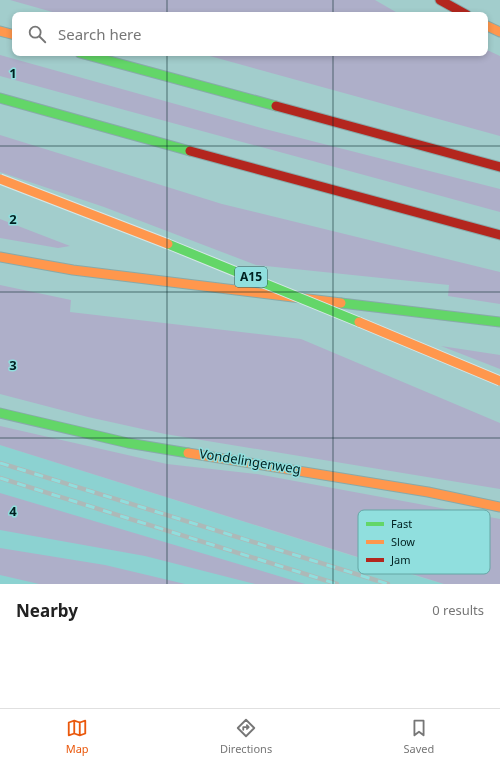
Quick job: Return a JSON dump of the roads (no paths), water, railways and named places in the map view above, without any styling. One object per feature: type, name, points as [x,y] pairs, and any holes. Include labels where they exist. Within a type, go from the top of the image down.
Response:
[{"type":"main road","points":[[440,0],[462,12]]},
{"type":"main road","points":[[488,26],[500,32]]},
{"type":"main road","points":[[0,31],[12,34]]},
{"type":"main road","points":[[91,56],[500,167]]},
{"type":"main road","points":[[0,98],[355,197],[500,235]]},
{"type":"main road","name":"A15","points":[[0,179],[249,276],[500,381]]},
{"type":"main road","name":"A15","points":[[0,257],[73,270],[500,322]]},
{"type":"main road","name":"Vondelingenweg","points":[[0,413],[128,443],[428,492],[500,507]]},
{"type":"railway","points":[[0,463],[388,584]]},
{"type":"railway","points":[[0,478],[337,584]]}]
